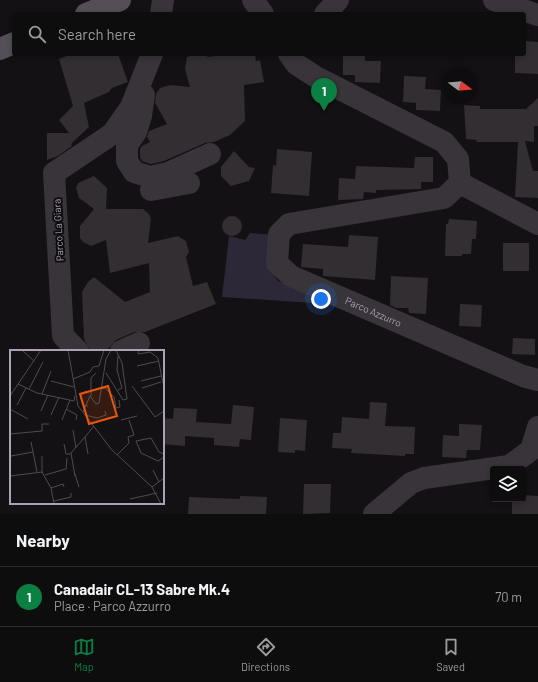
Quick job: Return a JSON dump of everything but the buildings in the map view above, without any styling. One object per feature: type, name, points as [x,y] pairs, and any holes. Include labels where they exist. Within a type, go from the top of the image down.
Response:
[{"type":"main road","points":[[91,12],[120,0]]},
{"type":"main road","points":[[0,49],[12,44]]},
{"type":"street","points":[[161,12],[163,0]]},
{"type":"street","points":[[253,0],[262,12]]},
{"type":"street","points":[[327,12],[338,0]]},
{"type":"street","points":[[494,0],[538,15]]},
{"type":"street","name":"Parco La Giara","points":[[77,350],[63,336],[54,173],[112,134],[131,108],[151,56]]},
{"type":"street","points":[[295,57],[316,77],[444,142],[458,159],[460,183],[538,224]]},
{"type":"street","name":"Parco La Giara","points":[[143,77],[145,86],[141,116],[136,132],[127,146],[127,161],[134,172],[150,177],[168,173],[210,154]]},
{"type":"street","points":[[112,134],[115,166],[128,182],[149,190],[189,183]]},
{"type":"street","name":"Parco Azzurro","points":[[460,183],[444,198],[289,224],[279,234],[277,263],[291,276],[531,378],[538,392]]},
{"type":"street","points":[[374,514],[411,483],[424,478],[509,466],[530,450],[538,427]]},
{"type":"shaded area","points":[[250,233],[274,235],[270,269],[278,281],[316,295],[313,303],[222,297],[229,236],[245,240]]},
{"type":"place","name":"Canadair CL-13 Sabre Mk.4","points":[[324,111]]}]
